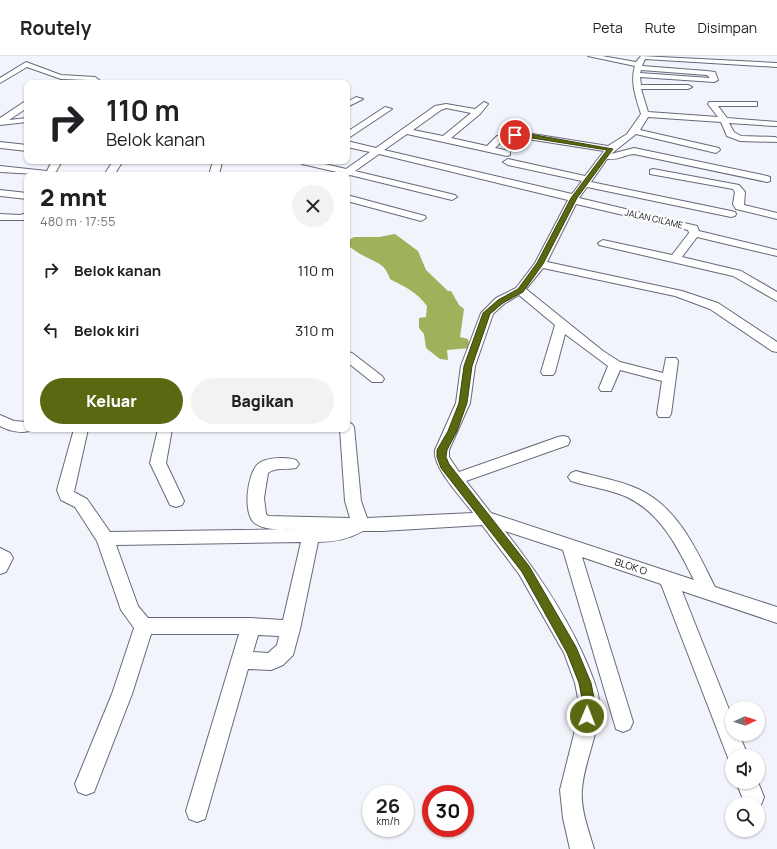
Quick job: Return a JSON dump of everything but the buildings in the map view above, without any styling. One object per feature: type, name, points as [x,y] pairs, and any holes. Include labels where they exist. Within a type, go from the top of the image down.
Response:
[{"type":"street","points":[[591,56],[640,64],[707,72],[712,74],[714,80],[696,78],[640,64]]},
{"type":"street","points":[[640,64],[740,59],[777,65]]},
{"type":"street","points":[[0,81],[10,75],[27,60],[60,80],[90,78],[93,80]]},
{"type":"street","points":[[582,849],[574,818],[571,790],[585,730],[589,703],[585,683],[572,650],[525,569],[445,465],[441,457],[442,450],[452,431],[463,403],[468,366],[487,313],[500,301],[520,290],[540,264],[574,199],[608,152],[623,142],[635,131],[645,114],[640,64]]},
{"type":"street","points":[[0,74],[10,75]]},
{"type":"street","points":[[642,93],[702,86],[696,78]]},
{"type":"street","points":[[350,96],[359,98],[350,103]]},
{"type":"street","points":[[444,140],[477,112],[484,104]]},
{"type":"street","points":[[754,104],[712,104],[724,120],[730,134],[736,137],[775,140]]},
{"type":"street","points":[[0,123],[24,106]]},
{"type":"street","points":[[349,172],[441,106],[477,112]]},
{"type":"street","points":[[350,134],[388,109]]},
{"type":"street","points":[[645,114],[774,124]]},
{"type":"street","points":[[0,123],[24,120]]},
{"type":"street","points":[[0,123],[24,127]]},
{"type":"street","name":"JALAN CILAME","points":[[406,131],[489,149],[507,158],[587,182],[731,214]]},
{"type":"street","points":[[635,131],[716,150]]},
{"type":"street","points":[[489,149],[500,138],[512,138],[520,135],[608,152],[617,158],[624,152],[634,151],[767,179]]},
{"type":"street","points":[[0,145],[24,148]]},
{"type":"street","points":[[350,145],[574,199]]},
{"type":"street","points":[[313,164],[339,172]]},
{"type":"street","points":[[0,169],[29,172]]},
{"type":"street","points":[[653,172],[736,188],[740,192],[738,204],[740,207],[777,216]]},
{"type":"street","points":[[350,175],[452,197]]},
{"type":"street","points":[[0,193],[24,196]]},
{"type":"street","points":[[350,199],[421,218]]},
{"type":"street","name":"JALAN CILAME","points":[[574,199],[686,226],[693,228],[694,233],[777,254]]},
{"type":"street","points":[[0,217],[24,217]]},
{"type":"street","points":[[675,258],[694,233]]},
{"type":"street","points":[[603,243],[737,273],[777,297]]},
{"type":"street","points":[[540,264],[678,293],[699,300],[714,306],[777,348]]},
{"type":"street","points":[[520,290],[598,354],[615,365],[669,379]]},
{"type":"street","points":[[548,372],[562,324]]},
{"type":"street","points":[[350,358],[377,379]]},
{"type":"street","points":[[664,414],[671,361]]},
{"type":"street","points":[[606,388],[615,365]]},
{"type":"street","points":[[1,423],[11,426],[24,427]]},
{"type":"street","points":[[80,432],[65,490],[67,496],[81,503],[106,539],[130,610],[144,626],[251,626],[291,629]]},
{"type":"street","points":[[164,432],[158,463],[176,501]]},
{"type":"street","points":[[347,432],[353,501],[361,525]]},
{"type":"street","points":[[456,479],[508,459],[563,441]]},
{"type":"street","points":[[291,464],[264,467],[258,475],[256,514],[260,519],[267,522],[361,525],[486,518]]},
{"type":"street","points":[[576,477],[622,490],[640,497],[663,514],[682,539],[709,592]]},
{"type":"street","name":"BLOK O","points":[[486,518],[777,615]]},
{"type":"street","points":[[106,539],[333,535],[351,532],[361,525]]},
{"type":"street","points":[[242,660],[265,662],[277,660],[286,649],[311,536]]},
{"type":"street","points":[[570,546],[623,722]]},
{"type":"street","points":[[0,554],[4,558],[0,567]]},
{"type":"street","points":[[668,578],[734,749]]},
{"type":"street","points":[[86,784],[122,694],[144,626]]},
{"type":"street","points":[[197,811],[251,626]]},
{"type":"shaded area","points":[[395,234],[418,251],[426,270],[448,291],[451,291],[459,305],[464,309],[460,337],[468,339],[470,348],[447,350],[448,360],[440,359],[426,348],[424,334],[419,328],[419,318],[426,317],[427,306],[410,290],[390,279],[384,267],[350,247],[350,239],[354,237],[379,237]]},
{"type":"route","points":[[515,135],[524,135],[610,149],[586,184],[574,198],[540,264],[520,290],[500,301],[487,313],[468,366],[463,403],[452,431],[442,450],[441,457],[445,465],[525,569],[572,650],[585,683],[589,703],[587,716]]}]
